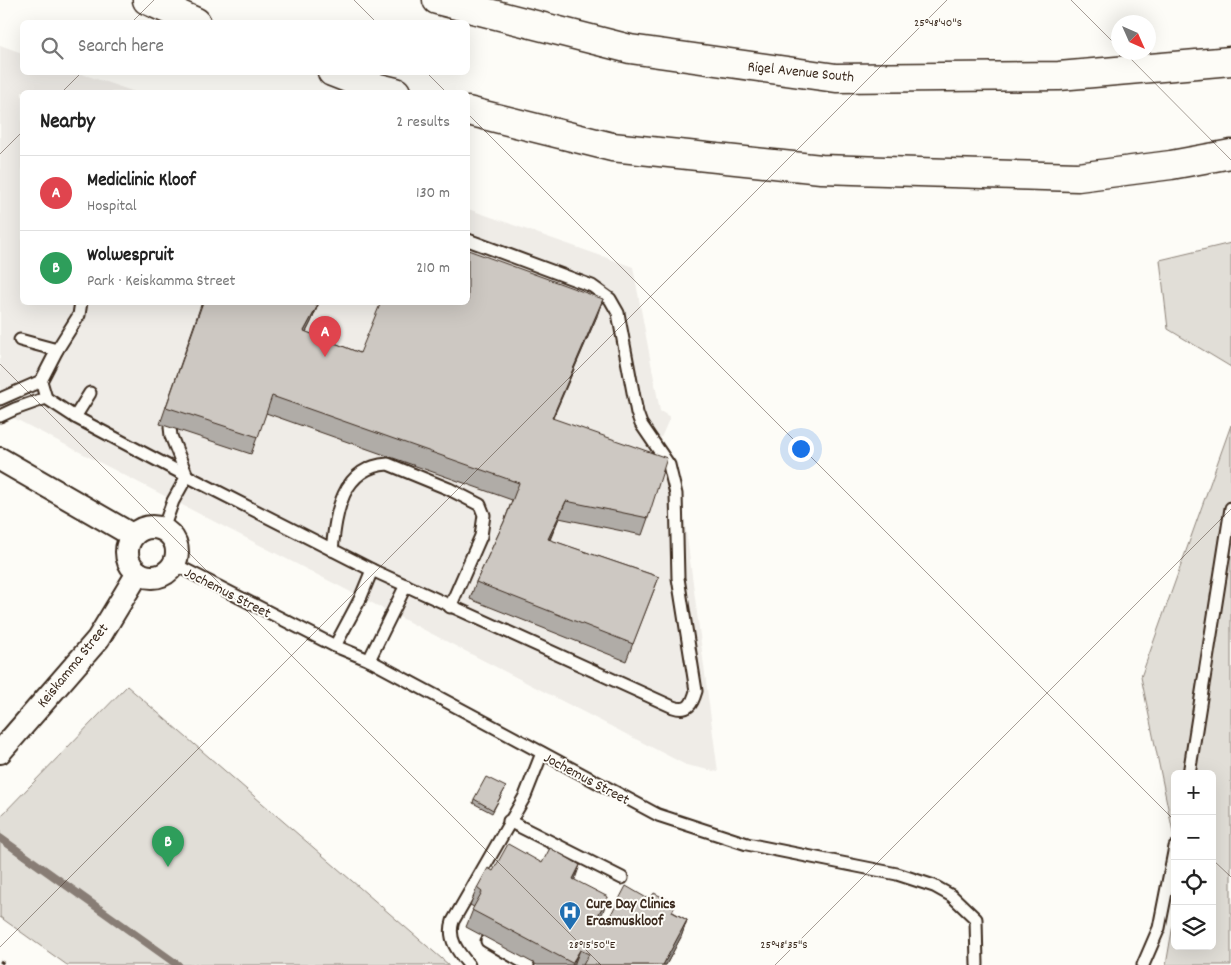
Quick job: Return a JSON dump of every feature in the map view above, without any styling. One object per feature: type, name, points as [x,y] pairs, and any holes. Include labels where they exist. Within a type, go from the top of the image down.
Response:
[{"type":"main road","points":[[147,0],[192,20]]},
{"type":"main road","name":"Rigel Avenue South","points":[[437,0],[630,49],[836,78],[1060,76],[1231,61]]},
{"type":"main road","points":[[340,75],[363,84],[388,90]]},
{"type":"main road","points":[[470,112],[612,147],[821,169],[1078,176],[1171,165],[1231,154]]},
{"type":"street","points":[[0,459],[132,535]]},
{"type":"street","points":[[155,526],[163,529],[170,534],[177,548],[177,557],[174,564],[162,575],[145,576],[138,573],[128,560],[126,551],[132,535],[146,527],[155,526]]},
{"type":"street","name":"Keiskamma Street","points":[[0,752],[98,639],[138,573]]},
{"type":"lane","points":[[41,381],[46,398],[75,417],[187,476],[372,570],[450,607],[681,710],[690,705],[696,691],[678,578],[676,494],[668,465],[641,424],[618,313],[610,299],[592,286],[470,241]]},
{"type":"lane","points":[[0,399],[41,381],[57,350],[75,323],[82,305]]},
{"type":"lane","points":[[20,340],[57,350]]},
{"type":"lane","points":[[75,417],[90,393]]},
{"type":"lane","points":[[0,416],[46,398]]},
{"type":"lane","points":[[163,529],[173,501],[187,476],[170,428]]},
{"type":"lane","points":[[332,550],[336,516],[342,498],[352,479],[363,471],[388,464],[465,497],[480,505],[484,515],[484,524],[481,536],[450,607]]},
{"type":"lane","points":[[1190,770],[1231,508]]},
{"type":"lane","name":"Jochemus Street","points":[[174,564],[335,646],[369,660],[658,815],[747,844],[897,874],[934,886],[952,896],[976,919],[977,965]]},
{"type":"lane","points":[[335,646],[360,599],[372,570]]},
{"type":"lane","points":[[369,660],[406,585]]},
{"type":"lane","points":[[470,965],[454,945],[451,935],[453,921],[525,796],[542,753]]},
{"type":"lane","points":[[510,821],[622,878]]},
{"type":"lane","points":[[1143,965],[1159,928],[1172,860]]},
{"type":"lane","points":[[487,942],[528,965]]},
{"type":"path","points":[[0,961],[6,965]]},
{"type":"shaded area","points":[[0,45],[20,52],[20,75],[85,75],[129,90],[20,90],[20,305],[470,305],[470,210],[633,267],[660,411],[670,417],[660,440],[677,462],[718,772],[686,765],[0,411]]},
{"type":"shaded area","points":[[1231,243],[1231,367],[1168,329],[1160,260]]},
{"type":"shaded area","points":[[1231,425],[1231,965],[1166,965],[1171,936],[1171,950],[1216,950],[1216,770],[1171,770],[1171,823],[1141,677]]},
{"type":"shaded area","points":[[127,686],[449,965],[67,965],[0,917],[0,817]]},
{"type":"building","points":[[470,251],[603,299],[552,418],[667,458],[648,518],[566,501],[548,539],[659,577],[633,644],[476,582],[504,522],[519,483],[272,396],[258,437],[166,407],[202,305],[318,305],[304,331],[360,353],[380,305],[470,305]]},
{"type":"building","points":[[486,777],[506,787],[493,810],[474,799]]},
{"type":"building","points":[[508,844],[542,863],[550,848],[580,865],[573,879],[608,897],[598,915],[608,920],[626,886],[650,900],[654,893],[676,904],[672,912],[687,920],[663,965],[583,965],[589,954],[580,950],[572,963],[472,910],[482,892],[477,888],[488,868],[493,871]]},
{"type":"waterway","points":[[0,838],[178,965]]},
{"type":"place","name":"Mediclinic Kloof","points":[[325,357]]},
{"type":"place","name":"Wolwespruit","points":[[168,867]]},
{"type":"place","name":"Cure Day Clinics Erasmuskloof","points":[[570,931]]}]
